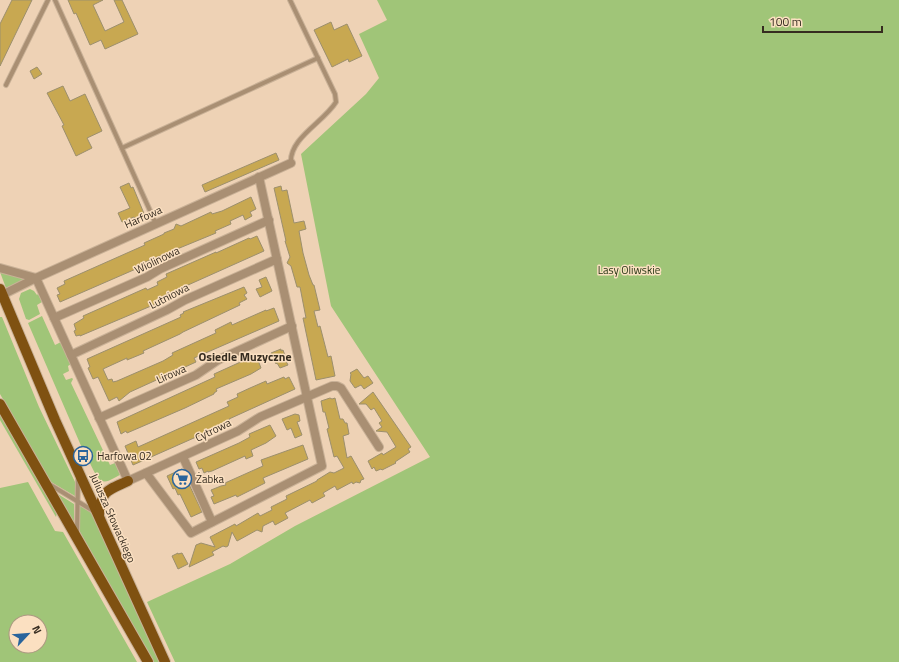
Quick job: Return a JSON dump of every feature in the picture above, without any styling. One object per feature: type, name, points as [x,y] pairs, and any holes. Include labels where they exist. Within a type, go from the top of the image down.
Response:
[{"type":"main road","name":"Juliusza Słowackiego","points":[[1,293],[55,420],[165,662]]},
{"type":"main road","points":[[0,404],[148,662]]},
{"type":"main road","points":[[98,515],[101,500],[105,494],[109,490],[128,481]]},
{"type":"street","name":"Harfowa","points":[[1,293],[291,163]]},
{"type":"street","points":[[146,473],[191,533],[322,466],[308,396],[259,177]]},
{"type":"street","name":"Wiolinowa","points":[[54,318],[147,277],[160,269],[269,220]]},
{"type":"street","name":"Lutniowa","points":[[71,355],[185,300],[277,259]]},
{"type":"street","points":[[0,268],[36,278],[128,481]]},
{"type":"street","name":"Lirowa","points":[[99,418],[196,375],[218,360],[292,326]]},
{"type":"street","points":[[308,396],[332,386],[341,388],[379,447]]},
{"type":"street","name":"Cytrowa","points":[[128,481],[183,457],[238,431],[260,417],[308,396]]},
{"type":"street","points":[[183,457],[212,522]]},
{"type":"lane","points":[[6,85],[48,0]]},
{"type":"lane","points":[[55,0],[156,224]]},
{"type":"lane","points":[[290,0],[335,94],[336,102],[332,110],[300,139],[290,157],[291,163]]},
{"type":"lane","points":[[122,148],[318,58]]},
{"type":"lane","points":[[77,537],[79,471]]},
{"type":"lane","points":[[44,480],[98,515]]},
{"type":"green space","name":"Lasy Oliwskie","points":[[377,0],[899,0],[899,662],[175,662],[147,602],[230,564],[295,526],[430,457],[331,306],[301,154],[366,94],[379,78],[359,34],[387,20]]},
{"type":"green space","points":[[0,272],[28,278],[6,288]]},
{"type":"green space","points":[[30,289],[37,295],[38,294],[42,302],[37,305],[40,314],[29,320],[26,319],[19,299],[21,293]]},
{"type":"green space","points":[[42,316],[55,345],[61,342],[71,364],[68,366],[69,371],[63,374],[66,380],[73,379],[71,383],[110,465],[115,463],[120,475],[109,481],[102,481],[94,472],[82,448],[28,323]]},
{"type":"green space","points":[[0,317],[2,317],[39,407],[76,484],[75,496],[51,482],[0,394]]},
{"type":"green space","points":[[0,414],[57,513],[56,517],[0,420]]},
{"type":"green space","points":[[28,482],[55,531],[63,532],[137,662],[0,662],[0,488]]},
{"type":"green space","points":[[58,494],[74,504],[74,522]]},
{"type":"green space","points":[[80,506],[92,513],[160,662],[154,662],[80,532]]},
{"type":"building","points":[[12,0],[32,0],[0,66],[0,24]]},
{"type":"building","points":[[68,0],[103,0],[93,5],[105,31],[124,22],[114,0],[122,0],[138,34],[105,49],[101,40],[90,45],[76,13],[74,14]]},
{"type":"building","points":[[331,22],[334,30],[347,24],[362,56],[349,62],[348,59],[332,67],[314,30]]},
{"type":"building","points":[[37,67],[42,74],[34,79],[30,71]]},
{"type":"building","points":[[63,86],[70,101],[85,94],[102,131],[87,138],[92,148],[76,156],[62,126],[64,125],[47,93]]},
{"type":"building","points":[[276,153],[279,160],[205,192],[202,185]]},
{"type":"building","points":[[129,183],[131,188],[133,187],[145,216],[136,220],[134,217],[122,222],[118,213],[130,208],[120,187]]},
{"type":"building","points":[[281,186],[282,191],[287,190],[294,223],[304,221],[306,229],[299,231],[303,253],[309,275],[314,285],[320,310],[314,311],[318,327],[320,326],[328,357],[331,356],[335,376],[316,380],[303,318],[306,318],[300,287],[297,287],[291,266],[287,263],[290,257],[285,241],[274,188]]},
{"type":"building","points":[[251,197],[256,209],[250,212],[252,216],[245,220],[243,215],[230,221],[231,224],[215,231],[216,233],[143,263],[145,265],[60,302],[57,295],[60,294],[57,288],[65,284],[64,281],[145,245],[144,243],[174,229],[176,224],[181,226],[211,212],[212,214],[222,211]]},
{"type":"building","points":[[257,236],[264,251],[159,298],[161,302],[80,336],[76,336],[74,324],[84,318],[83,316],[146,288],[147,290],[158,285],[157,282],[167,277],[166,274],[249,238],[250,239]]},
{"type":"building","points":[[266,277],[272,291],[260,297],[256,289],[262,287],[259,280]]},
{"type":"building","points":[[244,287],[247,293],[244,295],[247,299],[239,303],[240,305],[143,351],[144,353],[127,360],[127,358],[103,369],[108,380],[112,379],[113,382],[117,381],[163,361],[173,355],[172,353],[216,333],[215,330],[231,322],[232,325],[274,308],[279,321],[194,358],[196,362],[130,392],[119,401],[117,397],[109,401],[98,377],[93,379],[88,368],[90,367],[87,359],[181,317],[180,315],[184,313],[183,312]]},
{"type":"building","points":[[281,349],[281,351],[283,350],[288,365],[280,368],[277,363],[276,364],[271,353]]},
{"type":"building","points":[[256,355],[261,368],[251,374],[216,389],[217,391],[214,394],[185,408],[127,433],[126,431],[121,434],[117,422],[215,377],[214,374]]},
{"type":"building","points":[[357,369],[364,378],[368,376],[373,383],[364,389],[361,385],[355,388],[350,381],[350,373]]},
{"type":"building","points":[[284,377],[285,379],[289,377],[295,389],[229,419],[230,422],[133,465],[125,446],[136,441],[138,447],[229,406],[227,402],[238,397],[237,394],[266,381],[267,384]]},
{"type":"building","points":[[373,392],[411,447],[408,449],[410,452],[395,462],[396,463],[382,470],[376,471],[374,467],[372,469],[368,461],[382,453],[383,455],[396,447],[387,432],[376,431],[382,427],[379,423],[382,421],[374,408],[371,410],[366,404],[359,404]]},
{"type":"building","points":[[335,398],[340,419],[343,419],[345,423],[347,423],[349,434],[343,436],[347,458],[351,456],[364,479],[361,480],[360,483],[356,482],[353,484],[352,482],[337,490],[335,486],[323,493],[325,496],[312,503],[310,500],[285,513],[288,518],[275,525],[273,521],[263,526],[262,532],[257,530],[237,541],[232,532],[228,546],[223,546],[212,552],[214,555],[189,567],[196,545],[201,543],[215,547],[210,537],[235,524],[236,526],[258,513],[260,516],[272,510],[271,507],[287,499],[286,496],[317,481],[330,472],[334,473],[344,468],[337,456],[334,457],[327,429],[329,428],[325,412],[323,412],[321,401]]},
{"type":"building","points":[[295,414],[299,415],[300,421],[297,422],[302,435],[295,438],[291,428],[287,430],[282,419]]},
{"type":"building","points":[[270,425],[276,436],[266,443],[251,450],[253,456],[246,459],[245,456],[212,471],[204,473],[202,468],[199,469],[196,462],[239,443],[250,437],[249,434]]},
{"type":"building","points":[[303,445],[308,459],[263,478],[265,483],[237,497],[236,495],[214,504],[211,497],[214,496],[211,490],[226,485],[225,483],[263,466],[261,460]]},
{"type":"building","points":[[182,469],[202,512],[191,517],[180,494],[178,495],[175,488],[173,489],[167,476]]},
{"type":"building","points":[[182,553],[188,564],[178,569],[172,556]]},
{"type":"place","name":"Harfowa 02","points":[[83,456]]},
{"type":"place","name":"Żabka","points":[[182,479]]},
{"type":"district","name":"Osiedle Muzyczne","points":[[245,356]]}]
